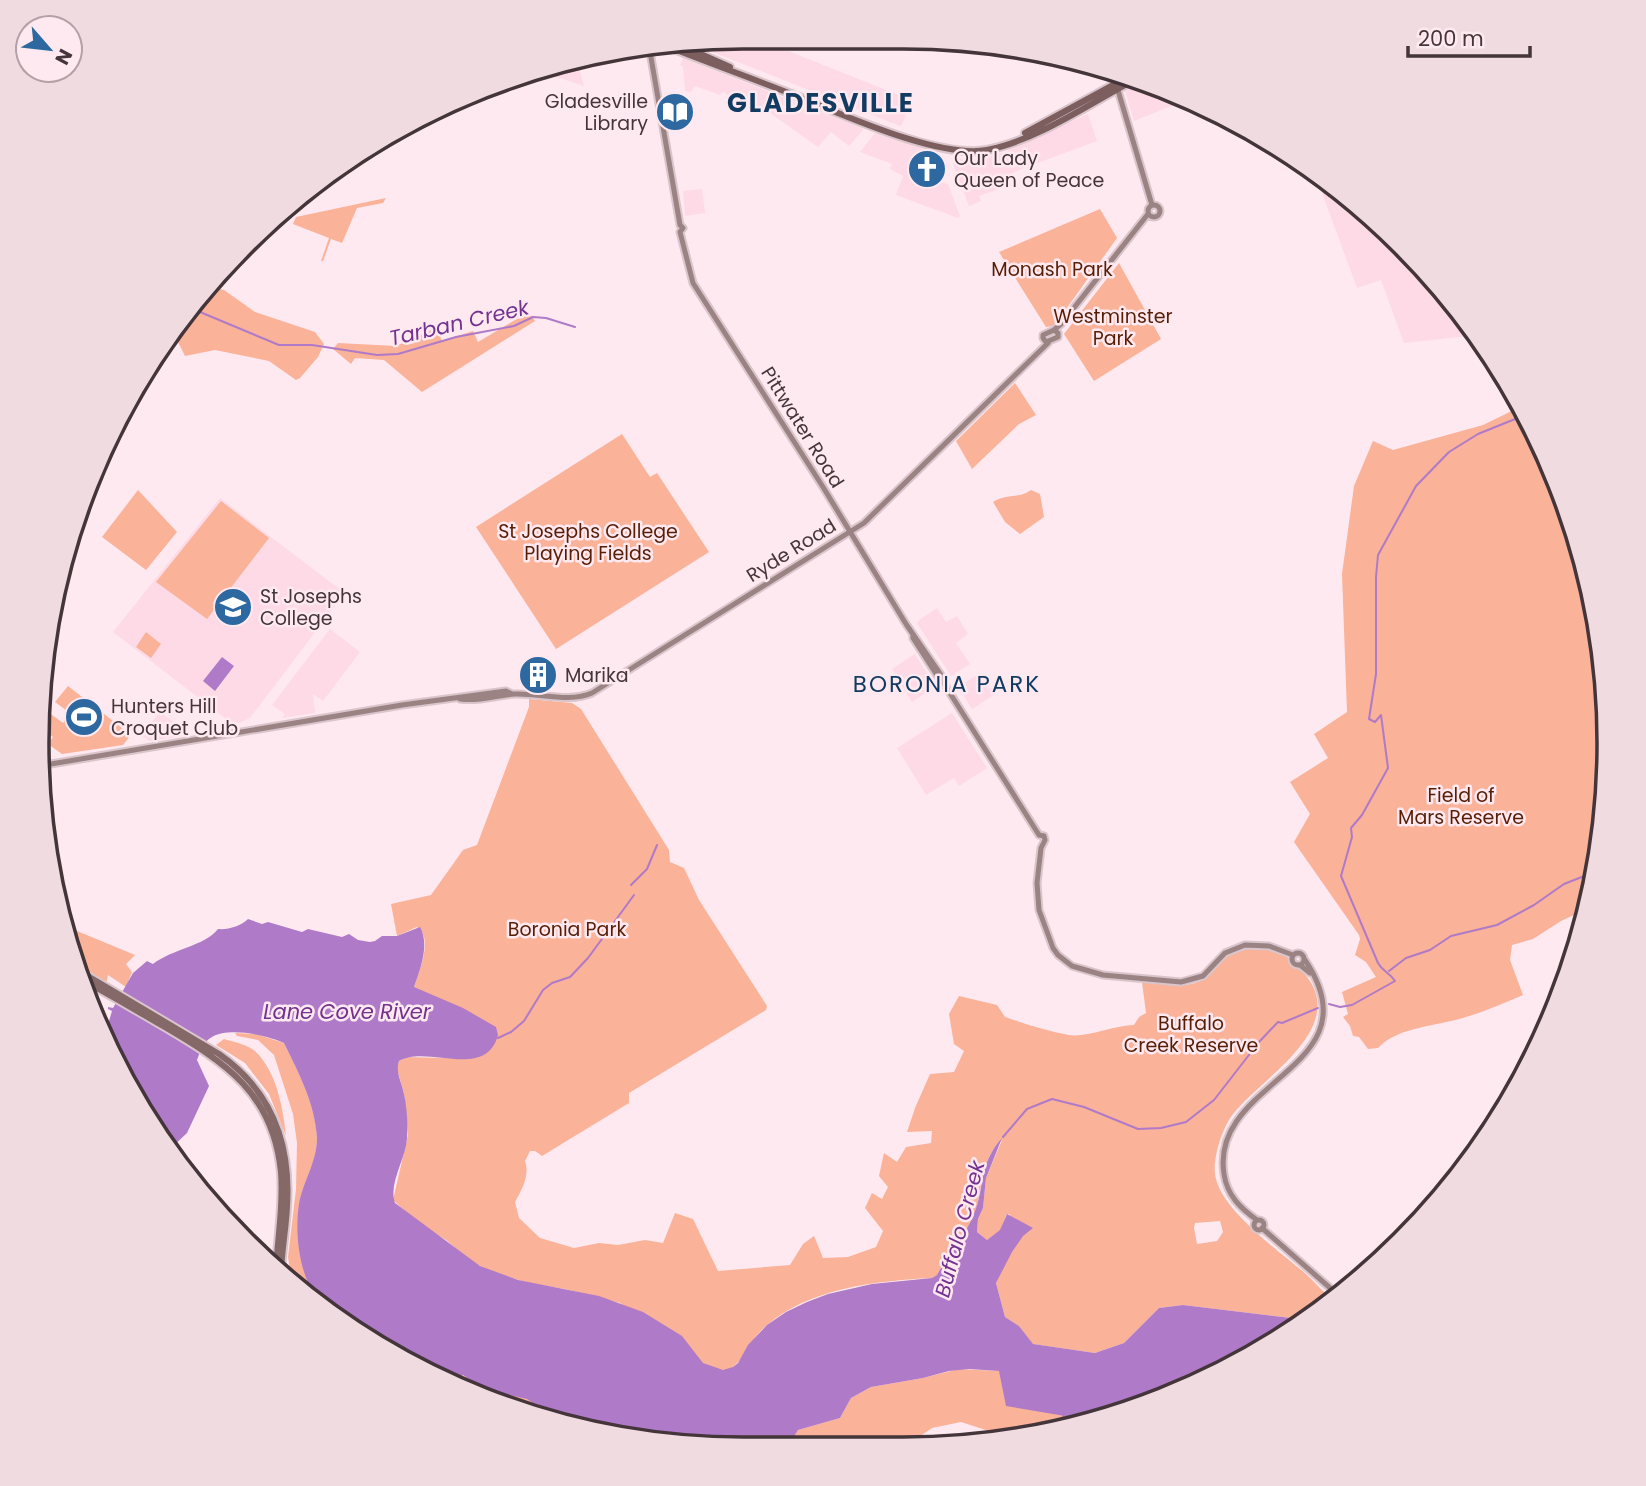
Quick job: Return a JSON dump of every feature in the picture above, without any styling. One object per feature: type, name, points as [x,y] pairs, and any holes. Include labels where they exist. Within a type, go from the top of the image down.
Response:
[{"type":"highway","points":[[694,50],[870,120],[960,148],[986,146],[1014,137],[1121,85]]},
{"type":"highway","points":[[682,52],[896,134],[959,152],[987,150],[1015,141],[1062,119],[1119,84]]},
{"type":"main road","name":"Pittwater Road","points":[[651,55],[680,229],[693,283],[802,452],[913,634],[920,650],[942,680],[1039,835],[1045,838],[1041,848],[1037,890],[1041,917],[1056,952],[1072,966],[1103,975],[1181,982],[1203,976],[1225,953],[1245,945],[1269,946],[1293,955]]},
{"type":"main road","points":[[1117,86],[1152,205]]},
{"type":"main road","points":[[1056,331],[1057,339],[1045,341],[1044,334],[1056,331],[1148,214],[1148,208],[1152,205]]},
{"type":"main road","points":[[1148,214],[1153,217],[1160,213],[1158,206],[1152,205]]},
{"type":"main road","name":"Ryde Road","points":[[49,764],[391,707],[512,694],[578,698],[592,693],[864,523],[1045,341]]},
{"type":"main road","points":[[1302,962],[1293,962],[1293,955],[1300,952],[1302,962],[1316,984],[1322,1008],[1316,1032],[1299,1058],[1239,1113],[1227,1134],[1221,1156],[1222,1174],[1227,1193],[1236,1207],[1255,1222],[1256,1229],[1262,1228],[1331,1289]]},
{"type":"main road","points":[[91,979],[240,1070],[256,1086],[271,1111],[281,1138],[288,1191],[282,1262]]},
{"type":"main road","points":[[93,985],[104,989]]},
{"type":"main road","points":[[218,1056],[248,1088],[265,1114],[276,1141],[281,1174],[282,1210],[277,1258]]},
{"type":"shaded area","points":[[783,49],[914,101],[900,126],[707,50]]},
{"type":"shaded area","points":[[683,58],[863,130],[849,146],[831,132],[818,147],[759,105],[753,112],[723,92],[720,95],[695,86],[691,92],[685,91],[683,67],[680,65]]},
{"type":"shaded area","points":[[579,69],[584,86],[553,76]]},
{"type":"shaded area","points":[[1123,85],[1175,105],[1134,121]]},
{"type":"shaded area","points":[[1088,114],[1097,141],[999,180],[1002,188],[979,196],[981,201],[969,206],[953,164],[956,159],[974,160],[1005,152]]},
{"type":"shaded area","points":[[875,133],[924,149],[915,173],[948,184],[960,216],[958,218],[896,195],[903,176],[890,169],[892,164],[860,152]]},
{"type":"shaded area","points":[[702,189],[705,213],[685,216],[683,191]]},
{"type":"shaded area","points":[[1321,189],[1394,252],[1425,285],[1465,336],[1404,343],[1381,280],[1357,288]]},
{"type":"shaded area","name":"St Josephs College","points":[[220,498],[342,591],[341,598],[250,718],[239,723],[230,722],[113,632]]},
{"type":"shaded area","points":[[937,608],[946,622],[957,616],[968,634],[956,643],[970,664],[951,676],[917,623]]},
{"type":"shaded area","points":[[330,629],[360,652],[323,701],[313,694],[315,713],[282,718],[285,714],[272,705]]},
{"type":"shaded area","points":[[915,654],[935,687],[912,702],[892,669]]},
{"type":"shaded area","points":[[978,674],[988,689],[994,686],[997,693],[972,709],[958,687]]},
{"type":"shaded area","points":[[160,712],[182,728],[175,737],[150,741],[141,735]]},
{"type":"shaded area","points":[[952,713],[987,768],[959,786],[954,778],[926,795],[897,748]]},
{"type":"green space","points":[[386,198],[383,203],[357,208],[342,243],[331,239],[323,261],[329,238],[293,224],[296,217]]},
{"type":"green space","name":"Monash Park","points":[[1100,209],[1117,238],[1054,326],[1046,327],[999,252]]},
{"type":"green space","name":"Westminster Park","points":[[1119,263],[1161,339],[1094,381],[1064,334]]},
{"type":"green space","points":[[218,288],[255,312],[315,332],[324,344],[318,357],[296,380],[269,361],[215,350],[185,356],[178,341]]},
{"type":"green space","points":[[530,314],[535,321],[422,392],[384,360],[355,358],[351,364],[333,349],[338,343],[396,346],[436,328],[442,341],[473,331],[478,342]]},
{"type":"green space","points":[[1015,383],[1036,415],[1019,424],[972,469],[956,441]]},
{"type":"green space","name":"Field of Mars Reserve","points":[[1512,411],[1544,477],[1560,520],[1584,608],[1596,698],[1597,743],[1596,788],[1584,878],[1575,915],[1533,939],[1512,945],[1510,960],[1523,995],[1466,1017],[1408,1031],[1386,1041],[1378,1048],[1368,1049],[1359,1037],[1353,1036],[1343,1017],[1348,1014],[1342,992],[1376,977],[1366,962],[1355,955],[1359,935],[1294,842],[1310,814],[1290,782],[1328,758],[1314,734],[1347,712],[1342,574],[1354,486],[1373,441],[1393,450],[1483,425]]},
{"type":"green space","name":"St Josephs College Playing Fields","points":[[622,434],[650,477],[657,473],[709,552],[556,649],[476,527]]},
{"type":"green space","points":[[138,490],[177,532],[146,570],[102,537]]},
{"type":"green space","points":[[1031,490],[1040,494],[1044,517],[1020,534],[1005,522],[993,502]]},
{"type":"green space","points":[[221,501],[269,538],[207,619],[156,582]]},
{"type":"green space","points":[[146,632],[161,644],[151,658],[136,647]]},
{"type":"green space","points":[[68,686],[131,735],[123,745],[62,754],[49,745],[53,737],[49,734],[50,713],[63,723],[70,713],[55,702]]},
{"type":"green space","points":[[529,699],[572,703],[581,709],[669,850],[670,862],[684,868],[699,900],[767,1006],[766,1010],[629,1093],[629,1103],[542,1156],[530,1151],[525,1161],[527,1171],[524,1182],[515,1202],[519,1218],[540,1238],[574,1248],[599,1243],[618,1245],[645,1240],[663,1243],[675,1213],[693,1219],[718,1271],[790,1265],[803,1244],[814,1236],[823,1258],[848,1257],[876,1247],[883,1231],[865,1208],[872,1193],[882,1199],[888,1187],[879,1176],[884,1153],[897,1162],[906,1147],[931,1143],[932,1131],[907,1132],[930,1074],[954,1072],[964,1051],[954,1044],[949,1014],[959,996],[997,1005],[1005,1017],[1029,1025],[1069,1035],[1084,1035],[1134,1025],[1139,1017],[1146,1013],[1142,982],[1175,985],[1195,983],[1204,979],[1229,954],[1247,947],[1261,946],[1288,958],[1301,970],[1315,990],[1317,1010],[1311,1030],[1298,1049],[1246,1099],[1229,1120],[1216,1155],[1216,1179],[1221,1192],[1241,1218],[1326,1294],[1292,1318],[1183,1305],[1159,1308],[1124,1343],[1095,1353],[1032,1344],[1019,1326],[1005,1317],[996,1283],[1006,1260],[1023,1235],[1009,1214],[1006,1215],[1001,1230],[987,1240],[977,1232],[986,1178],[1002,1140],[986,1163],[973,1219],[937,1275],[932,1278],[888,1281],[844,1289],[801,1303],[765,1327],[739,1361],[715,1382],[620,1303],[528,1283],[489,1271],[417,1222],[393,1200],[408,1135],[404,1093],[397,1069],[399,1061],[407,1057],[444,1058],[419,991],[414,987],[424,956],[422,932],[417,927],[397,936],[391,904],[431,895],[463,850],[477,845],[529,707]],"holes":[[[1220,1221],[1223,1232],[1217,1241],[1197,1244],[1195,1223]]]},
{"type":"green space","points":[[75,930],[135,955],[126,964],[132,972],[126,987],[108,975],[106,984],[89,973]]},
{"type":"green space","points":[[235,1033],[256,1034],[284,1043],[314,1114],[316,1147],[299,1204],[303,1261],[313,1287],[290,1269],[288,1257],[296,1189],[297,1143],[293,1114],[274,1055],[258,1040],[237,1036]]},
{"type":"green space","points":[[224,1039],[249,1047],[263,1060],[278,1091],[286,1136],[269,1094],[245,1063],[216,1045]]},
{"type":"green space","points":[[959,1369],[999,1371],[1070,1416],[989,1432],[961,1422],[932,1428],[919,1437],[794,1437],[798,1430],[840,1418],[851,1398],[871,1387]]},
{"type":"green space","points":[[486,1385],[589,1419],[520,1400],[484,1386]]},
{"type":"water","points":[[222,657],[234,666],[215,691],[203,681]]},
{"type":"water","name":"Lane Cove River","points":[[248,919],[302,932],[308,929],[342,937],[349,934],[358,940],[370,942],[382,936],[397,936],[420,927],[424,949],[414,987],[463,1008],[496,1027],[498,1035],[491,1049],[481,1056],[454,1059],[425,1056],[399,1061],[407,1133],[406,1146],[395,1179],[395,1203],[480,1266],[518,1280],[599,1296],[643,1312],[682,1336],[703,1363],[723,1370],[733,1367],[748,1345],[767,1325],[786,1312],[828,1294],[872,1284],[932,1278],[937,1275],[970,1222],[978,1203],[985,1167],[1002,1138],[986,1178],[977,1232],[987,1240],[1000,1230],[1007,1214],[1033,1228],[1023,1236],[1012,1252],[996,1283],[1005,1317],[1019,1326],[1033,1344],[1095,1353],[1124,1343],[1159,1308],[1183,1305],[1292,1318],[1250,1344],[1169,1384],[1068,1417],[1006,1406],[999,1371],[969,1369],[871,1387],[851,1398],[840,1418],[798,1430],[794,1437],[698,1436],[608,1424],[477,1384],[396,1344],[357,1320],[309,1284],[301,1260],[297,1231],[299,1204],[315,1155],[316,1125],[301,1077],[284,1043],[268,1037],[238,1032],[219,1034],[209,1039],[202,1047],[197,1060],[209,1086],[187,1133],[176,1143],[142,1090],[121,1050],[108,1023],[112,1011],[108,1007],[113,1008],[133,973],[147,961],[153,964],[205,940],[218,929],[242,924]]},
{"type":"waterway","name":"Tarban Creek","points":[[199,312],[279,345],[312,345],[377,355],[398,354],[456,337],[514,326],[533,317],[575,327]]},
{"type":"waterway","name":"Buffalo Creek","points":[[1329,1004],[1340,1007],[1352,1005],[1395,981],[1378,963],[1341,876],[1352,837],[1351,828],[1362,815],[1388,768],[1381,715],[1375,722],[1369,719],[1376,674],[1378,555],[1416,486],[1449,452],[1478,434],[1516,419]]},
{"type":"waterway","points":[[631,885],[647,869],[657,845]]},
{"type":"waterway","points":[[1389,971],[1406,958],[1430,950],[1451,936],[1497,925],[1534,905],[1564,884],[1584,876]]},
{"type":"waterway","points":[[498,1038],[524,1021],[543,990],[552,983],[570,977],[588,958],[634,895]]},
{"type":"waterway","name":"Buffalo Creek","points":[[1003,1137],[1027,1109],[1052,1099],[1084,1107],[1138,1129],[1161,1128],[1186,1122],[1214,1100],[1278,1022],[1282,1023],[1318,1008]]},
{"type":"waterway","points":[[1063,1418],[1064,1414]]},
{"type":"place","name":"Gladesville Library","points":[[675,112]]},
{"type":"place","name":"Our Lady Queen of Peace","points":[[927,169]]},
{"type":"place","name":"St Josephs College","points":[[233,607]]},
{"type":"place","name":"Marika","points":[[538,675]]},
{"type":"place","name":"Hunters Hill Croquet Club","points":[[84,717]]},
{"type":"district","name":"GLADESVILLE","points":[[821,103]]},
{"type":"district","name":"BORONIA PARK","points":[[947,684]]},
{"type":"park label","name":"Boronia Park","points":[[567,929]]},
{"type":"park label","name":"Buffalo Creek Reserve","points":[[1191,1034]]}]
